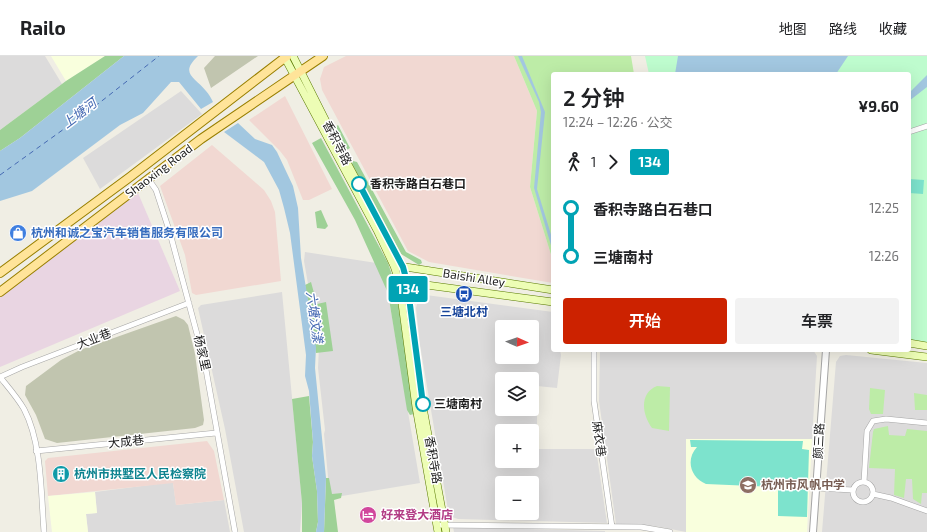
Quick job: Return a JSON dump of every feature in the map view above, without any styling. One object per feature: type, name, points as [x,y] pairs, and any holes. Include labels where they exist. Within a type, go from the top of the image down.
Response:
[{"type":"main road","name":"Shaoxing Road","points":[[0,273],[130,178],[287,56]]},
{"type":"main road","points":[[287,56],[403,282],[416,407],[441,528]]},
{"type":"main road","name":"Shaoxing Road","points":[[0,292],[201,139],[323,56]]},
{"type":"main road","name":"香积寺路","points":[[297,75],[403,267],[403,282]]},
{"type":"main road","name":"Baishi Alley","points":[[394,266],[551,290]]},
{"type":"main road","name":"Baishi Alley","points":[[403,282],[551,302]]},
{"type":"main road","points":[[911,343],[927,346]]},
{"type":"main road","points":[[887,352],[927,357]]},
{"type":"street","points":[[911,131],[927,126]]},
{"type":"street","name":"杨家里","points":[[149,180],[156,190],[161,204],[205,364],[216,433],[236,532]]},
{"type":"street","name":"大业巷","points":[[0,377],[22,367],[189,303]]},
{"type":"street","name":"麻衣巷","points":[[594,352],[594,401],[612,527]]},
{"type":"street","name":"颜三路","points":[[813,532],[826,352]]},
{"type":"street","points":[[0,377],[24,410],[36,451],[44,532]]},
{"type":"street","points":[[864,482],[867,431],[873,421],[886,419],[927,423]]},
{"type":"street","name":"大成巷","points":[[36,451],[216,433]]},
{"type":"street","points":[[864,482],[870,484],[873,494],[870,499],[862,502],[854,496],[854,490],[857,484],[864,482]]},
{"type":"street","points":[[816,488],[854,490]]},
{"type":"street","points":[[873,494],[891,498],[927,511]]},
{"type":"street","points":[[441,528],[641,527],[670,532]]},
{"type":"shaded area","points":[[0,56],[45,56],[62,84],[0,130]]},
{"type":"shaded area","points":[[51,56],[105,56],[66,81]]},
{"type":"shaded area","points":[[215,56],[258,56],[211,88],[204,68]]},
{"type":"shaded area","points":[[346,56],[514,56],[537,111],[530,187],[551,255],[551,283],[429,262],[408,251],[322,90],[320,79],[324,67]]},
{"type":"shaded area","points":[[181,91],[202,114],[100,189],[83,158]]},
{"type":"shaded area","points":[[285,96],[332,189],[309,200],[303,200],[287,160],[249,120]]},
{"type":"shaded area","points":[[212,145],[264,190],[271,201],[275,212],[281,281],[196,295],[192,293],[185,255],[160,186]]},
{"type":"shaded area","points":[[911,179],[924,180],[923,194],[911,193]]},
{"type":"shaded area","points":[[138,193],[180,291],[0,367],[0,297]]},
{"type":"shaded area","name":"三塘南村","points":[[305,252],[383,264],[420,483],[330,498],[324,434],[325,430],[318,368],[319,347],[304,261]]},
{"type":"shaded area","points":[[282,292],[302,503],[300,532],[244,532],[225,429],[198,308],[201,305]]},
{"type":"shaded area","name":"三塘北村","points":[[426,295],[551,312],[551,352],[560,352],[561,355],[557,388],[539,386],[539,372],[495,372],[495,416],[537,416],[537,424],[495,424],[495,468],[539,468],[539,449],[596,449],[607,523],[495,520],[539,520],[539,476],[495,476],[495,520],[458,519],[449,516],[420,345],[416,308],[418,300]]},
{"type":"shaded area","points":[[176,316],[184,320],[188,325],[195,354],[204,420],[203,425],[195,428],[57,443],[45,439],[36,415],[25,395],[26,386],[61,360],[80,350]]},
{"type":"shaded area","points":[[600,352],[814,352],[817,356],[812,439],[686,439],[686,532],[655,526],[616,524],[599,401]]},
{"type":"shaded area","points":[[846,355],[927,363],[927,532],[822,532],[836,362],[840,356]]},
{"type":"shaded area","name":"杭州市风帆中学","points":[[686,439],[812,439],[807,532],[686,532]]},
{"type":"shaded area","points":[[690,440],[803,441],[802,449],[809,450],[807,517],[778,516],[778,487],[706,484],[701,481],[693,473],[691,468],[691,457],[697,447],[691,447]]},
{"type":"shaded area","points":[[207,441],[214,451],[224,500],[176,505],[173,483],[48,496],[45,461],[48,458]]},
{"type":"shaded area","points":[[173,482],[176,505],[224,500],[230,532],[88,532],[86,514],[97,513],[95,492]]},
{"type":"shaded area","points":[[95,492],[97,513],[86,514],[88,532],[52,532],[48,496]]},
{"type":"shaded area","points":[[453,527],[605,531],[605,532],[454,532]]},
{"type":"green space","points":[[105,56],[124,56],[20,138],[0,151],[0,130],[66,81]]},
{"type":"green space","points":[[514,56],[631,56],[634,72],[551,72],[551,255],[530,187],[537,111]]},
{"type":"green space","points":[[645,56],[927,56],[927,346],[911,343],[911,72],[649,72]]},
{"type":"green space","points":[[338,125],[350,148],[345,151],[334,128]]},
{"type":"green space","points":[[321,138],[388,263],[396,287],[414,414],[410,415],[407,410],[388,293],[355,220],[312,143]]},
{"type":"green space","points":[[353,161],[357,162],[406,252],[421,260],[422,263],[419,265],[401,254],[352,164]]},
{"type":"green space","points":[[321,210],[328,226],[325,229],[317,228],[315,212]]},
{"type":"green space","points":[[311,282],[317,304],[326,302],[333,351],[316,353],[305,285]]},
{"type":"green space","points":[[657,386],[670,387],[669,431],[652,428],[644,411],[647,394],[651,389]]},
{"type":"green space","points":[[870,388],[885,390],[883,414],[871,414],[869,409]]},
{"type":"green space","points":[[914,393],[927,395],[927,410],[915,410]]},
{"type":"green space","points":[[309,396],[313,442],[312,456],[317,491],[318,522],[316,532],[302,532],[302,503],[292,399]]},
{"type":"green space","points":[[888,426],[889,435],[905,436],[907,429],[927,431],[927,493],[922,493],[921,504],[913,499],[912,479],[906,479],[904,498],[894,495],[895,469],[869,468],[874,429]]},
{"type":"green space","points":[[326,478],[329,478],[332,494],[342,493],[341,498],[334,500],[338,532],[324,532]]},
{"type":"water","name":"上塘河","points":[[124,56],[198,56],[192,62],[189,71],[194,79],[208,93],[213,102],[201,109],[179,82],[171,82],[143,113],[120,125],[32,191],[0,201],[0,151],[20,138]]},
{"type":"water","points":[[518,56],[522,56],[545,112],[537,189],[551,234],[551,245],[534,188],[541,112],[539,102]]},
{"type":"water","points":[[678,56],[848,56],[837,72],[675,72]]},
{"type":"water","points":[[927,75],[927,87],[911,99],[911,91]]},
{"type":"water","points":[[238,123],[255,139],[272,145],[277,152],[293,186],[298,208],[301,258],[316,347],[315,368],[326,478],[324,532],[316,532],[318,522],[317,491],[312,456],[313,442],[309,391],[305,376],[306,355],[290,233],[279,190],[264,162],[224,132]]},
{"type":"ferry route","points":[[0,175],[89,111],[159,56]]},
{"type":"bus line","name":"134","points":[[359,184],[403,267],[407,282],[423,404]]},
{"type":"place","name":"香积寺路白石巷口","points":[[359,184]]},
{"type":"place","name":"杭州和诚之宝汽车销售服务有限公司","points":[[18,233]]},
{"type":"place","name":"三塘北村","points":[[464,294]]},
{"type":"place","name":"三塘南村","points":[[423,404]]},
{"type":"place","name":"杭州市拱墅区人民检察院","points":[[61,474]]},
{"type":"place","name":"杭州市风帆中学","points":[[748,485]]},
{"type":"place","name":"好来登大酒店","points":[[368,515]]},
{"type":"water label","name":"六塘汶漾","points":[[315,317]]}]
